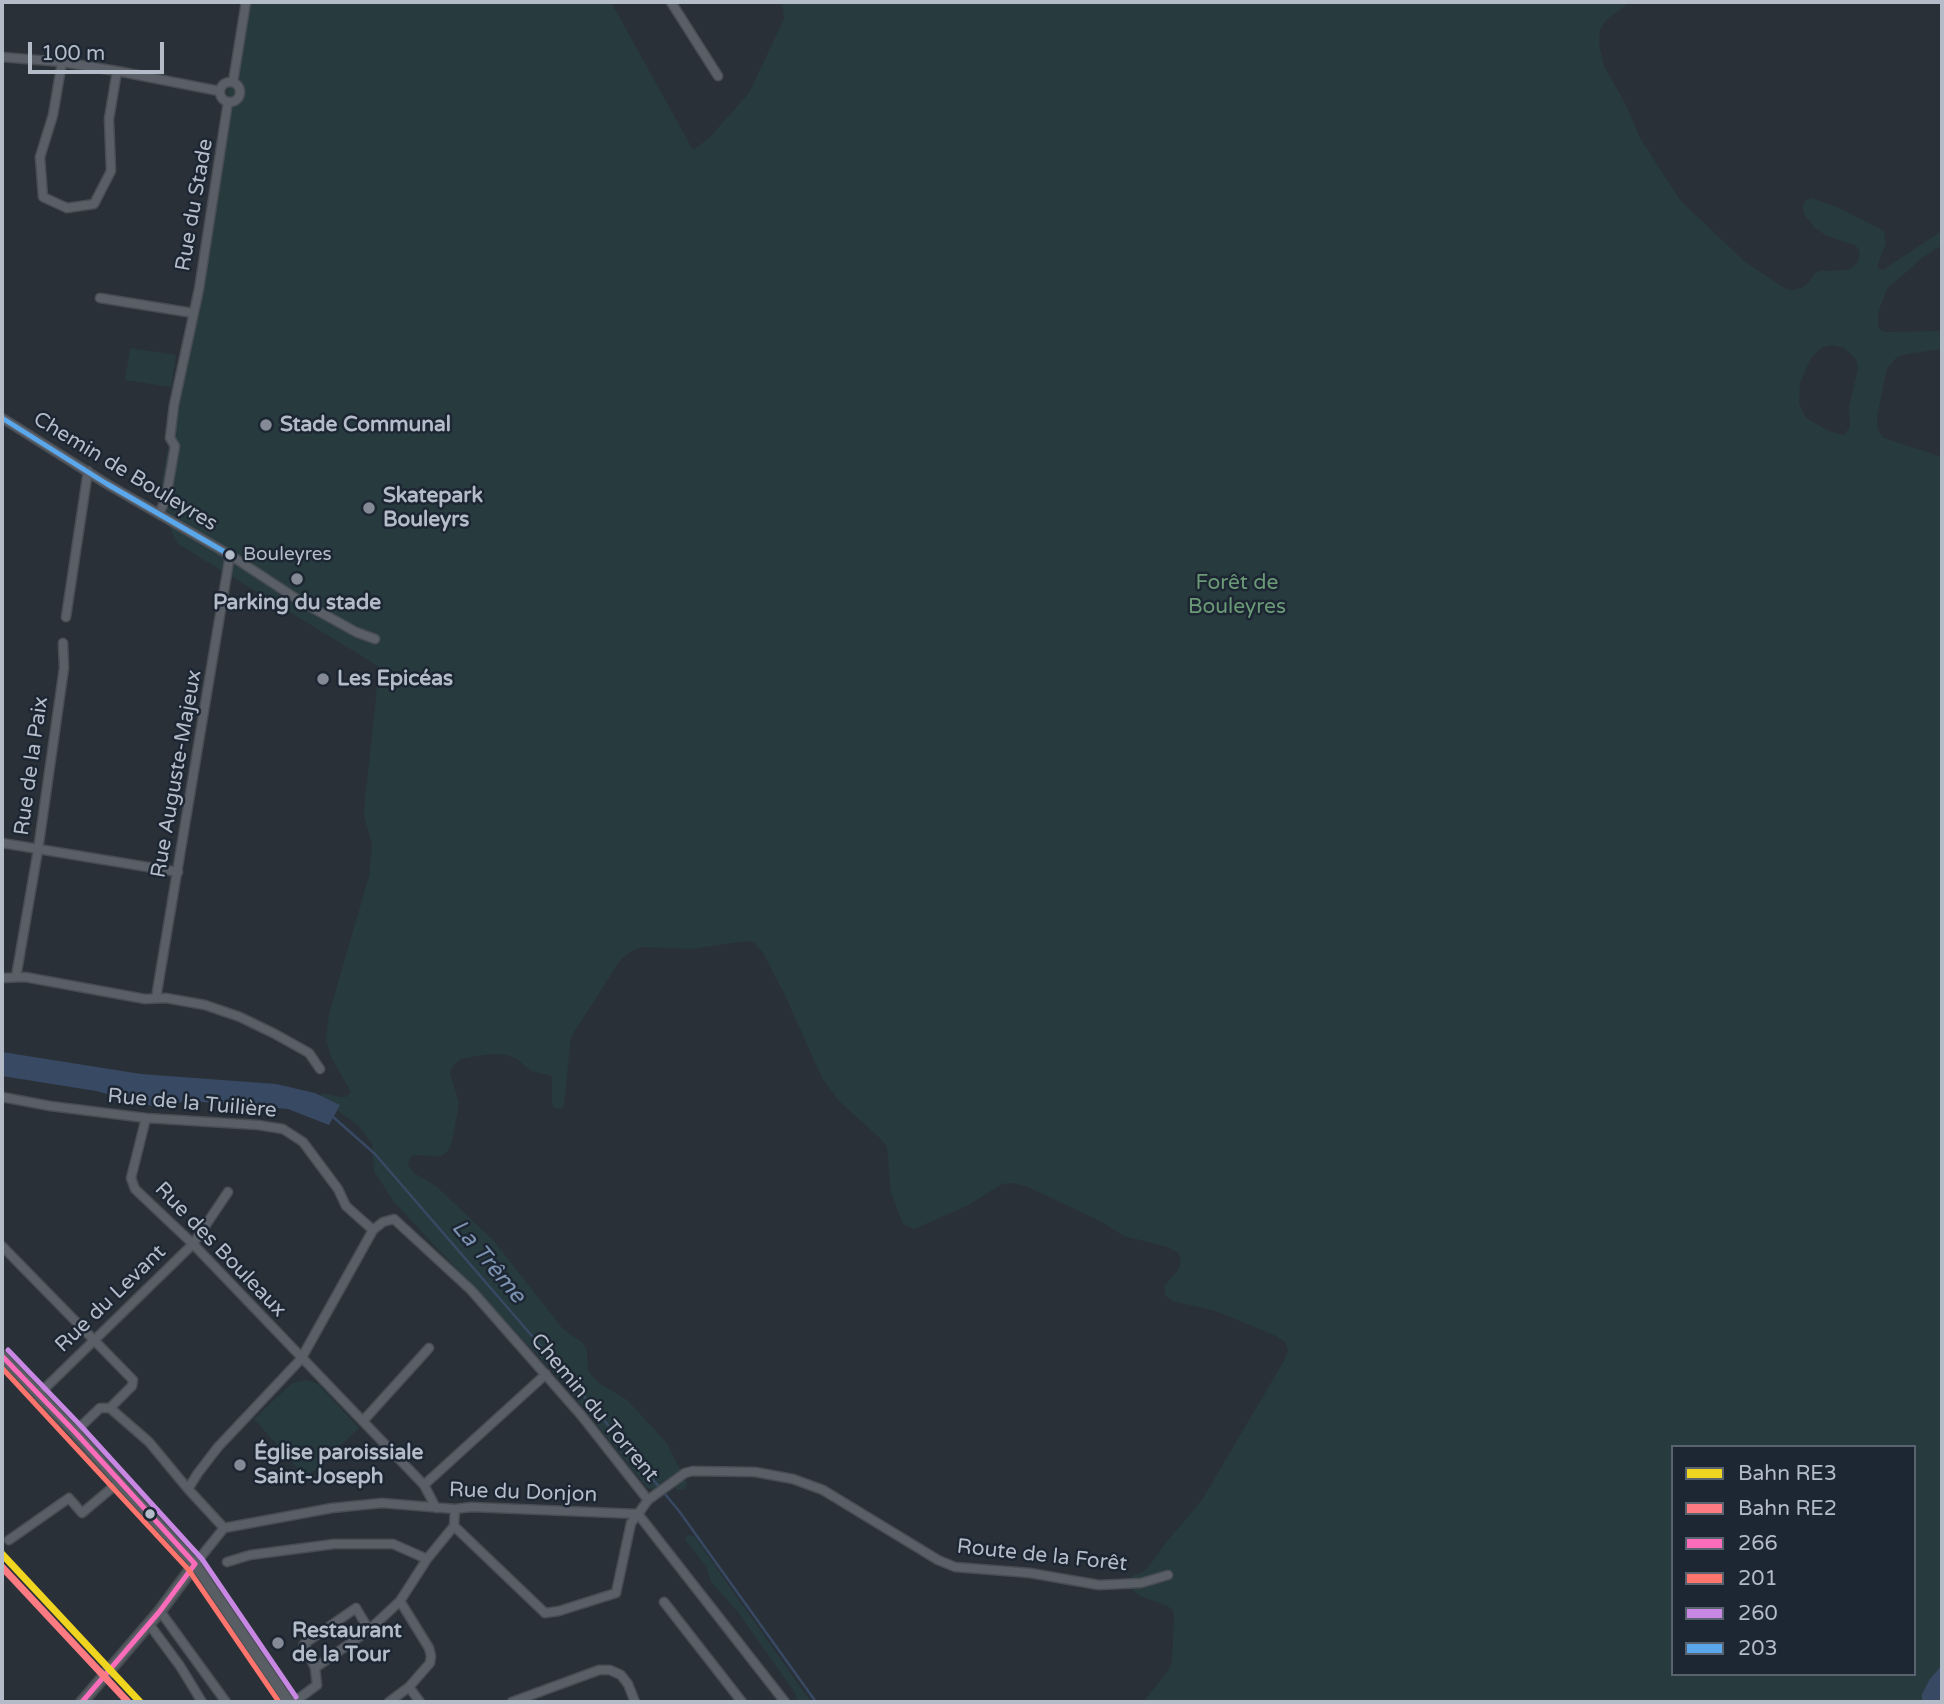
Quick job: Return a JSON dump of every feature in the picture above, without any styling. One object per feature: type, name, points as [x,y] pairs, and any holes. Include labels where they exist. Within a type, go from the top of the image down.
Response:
[{"type":"main road","points":[[2,1356],[195,1564],[291,1702]]},
{"type":"main road","points":[[82,1702],[160,1611],[195,1564]]},
{"type":"street","name":"Rue du Stade","points":[[159,514],[166,498],[175,446],[170,438],[174,404],[193,313],[229,102],[234,102],[239,96],[239,88],[233,82],[246,2]]},
{"type":"street","points":[[671,2],[718,76]]},
{"type":"street","points":[[2,58],[62,62],[219,91]]},
{"type":"street","points":[[62,62],[54,115],[40,157],[43,197],[66,208],[94,205],[111,170],[109,119],[117,71]]},
{"type":"street","points":[[219,91],[223,85],[233,82]]},
{"type":"street","points":[[219,91],[221,97],[229,102]]},
{"type":"street","points":[[100,298],[193,313]]},
{"type":"street","name":"Chemin de Bouleyres","points":[[2,418],[331,619],[375,639]]},
{"type":"street","points":[[66,617],[88,471]]},
{"type":"street","name":"Rue Auguste-Majeux","points":[[156,998],[230,555]]},
{"type":"street","name":"Rue de la Paix","points":[[16,977],[38,850],[64,668],[63,643]]},
{"type":"street","points":[[2,844],[178,872]]},
{"type":"street","points":[[2,978],[16,977],[145,999],[166,998],[205,1005],[240,1017],[309,1053],[320,1069]]},
{"type":"street","name":"Rue de la Tuilière","points":[[3,1099],[146,1118],[284,1129],[303,1142],[338,1189],[346,1206],[373,1230]]},
{"type":"street","name":"Rue des Bouleaux","points":[[146,1118],[131,1182],[135,1188],[193,1244],[424,1485],[436,1508]]},
{"type":"street","name":"Rue du Levant","points":[[39,1394],[193,1244],[228,1192]]},
{"type":"street","name":"Chemin du Torrent","points":[[373,1230],[383,1222],[394,1219],[471,1290],[651,1498]]},
{"type":"street","points":[[188,1489],[218,1447],[301,1359],[373,1230]]},
{"type":"street","points":[[2,1245],[133,1382],[110,1408]]},
{"type":"street","points":[[363,1421],[429,1348]]},
{"type":"street","points":[[424,1485],[546,1374]]},
{"type":"street","points":[[75,1432],[100,1408],[110,1408],[149,1441],[224,1528],[195,1564]]},
{"type":"street","name":"Route de la Forêt","points":[[651,1498],[681,1476],[693,1471],[755,1472],[808,1484],[843,1501],[938,1560],[955,1567],[1030,1573],[1099,1585],[1141,1583],[1168,1575]]},
{"type":"street","points":[[9,1541],[69,1498],[82,1513],[118,1482]]},
{"type":"street","points":[[454,1525],[545,1613],[616,1593],[631,1523],[651,1498]]},
{"type":"street","name":"Rue du Donjon","points":[[224,1528],[355,1505],[382,1503],[455,1509],[471,1507],[638,1514]]},
{"type":"street","points":[[315,1668],[369,1630],[400,1601],[427,1559],[454,1525],[455,1509]]},
{"type":"street","points":[[638,1514],[785,1702]]},
{"type":"street","points":[[227,1562],[250,1555],[334,1544],[393,1544],[427,1559]]},
{"type":"street","points":[[389,1702],[409,1688],[430,1663],[431,1656],[429,1648],[400,1601]]},
{"type":"street","points":[[664,1601],[742,1702]]},
{"type":"street","points":[[291,1702],[317,1685],[315,1668],[304,1644],[356,1608],[369,1630]]},
{"type":"street","points":[[160,1611],[226,1702]]},
{"type":"street","points":[[149,1624],[202,1702]]},
{"type":"street","points":[[512,1702],[599,1670],[610,1670],[621,1675],[635,1702]]},
{"type":"street","points":[[409,1688],[420,1702]]},
{"type":"green space","name":"Forêt de Bouleyres","points":[[243,2],[611,2],[693,150],[708,139],[749,93],[784,19],[782,2],[1630,2],[1606,20],[1600,30],[1599,44],[1604,66],[1626,105],[1640,138],[1680,200],[1744,261],[1786,289],[1793,290],[1803,287],[1815,273],[1849,270],[1858,262],[1860,252],[1856,246],[1825,235],[1814,227],[1804,214],[1803,206],[1806,200],[1811,198],[1837,207],[1884,231],[1886,243],[1878,264],[1878,268],[1883,270],[1942,231],[1942,245],[1922,258],[1887,289],[1878,321],[1879,329],[1885,332],[1942,331],[1942,349],[1896,358],[1887,368],[1877,417],[1878,430],[1884,438],[1942,457],[1942,1702],[1143,1702],[1172,1662],[1174,1616],[1172,1609],[1132,1590],[1129,1581],[1131,1576],[1143,1572],[1150,1565],[1202,1500],[1285,1359],[1288,1350],[1285,1342],[1216,1311],[1173,1301],[1165,1295],[1164,1286],[1179,1269],[1181,1260],[1178,1253],[1168,1247],[1124,1236],[1100,1221],[1026,1186],[1002,1184],[967,1206],[914,1229],[903,1224],[891,1192],[887,1147],[839,1101],[822,1078],[763,953],[755,943],[747,941],[691,949],[641,947],[621,959],[571,1037],[564,1105],[561,1109],[554,1108],[552,1102],[552,1076],[531,1071],[517,1059],[507,1055],[491,1054],[460,1059],[450,1073],[459,1103],[452,1142],[447,1152],[441,1156],[412,1155],[407,1164],[414,1173],[436,1186],[494,1241],[563,1329],[583,1343],[587,1351],[588,1371],[599,1383],[627,1400],[666,1442],[687,1483],[686,1489],[678,1490],[667,1480],[655,1490],[647,1488],[565,1385],[394,1202],[374,1171],[372,1144],[358,1125],[320,1098],[322,1093],[346,1097],[351,1092],[331,1057],[326,1039],[329,1014],[369,876],[372,845],[364,816],[378,666],[178,544],[158,506]],"holes":[[[1832,345],[1844,348],[1856,359],[1858,370],[1849,406],[1850,427],[1844,435],[1829,431],[1806,418],[1799,404],[1800,383],[1811,358],[1822,347]]]},
{"type":"green space","points":[[130,348],[176,355],[171,387],[125,380]]},
{"type":"green space","points":[[307,1380],[318,1384],[359,1428],[306,1478],[254,1419],[292,1383]]},
{"type":"green space","points":[[687,1535],[694,1536],[811,1702],[798,1702],[795,1693],[738,1612],[711,1582],[706,1566],[685,1540]]},
{"type":"water","points":[[2,1052],[141,1074],[276,1084],[315,1093],[340,1105],[329,1125],[288,1109],[190,1101],[152,1106],[96,1091],[2,1076]]},
{"type":"water","points":[[1942,1665],[1942,1702],[1922,1702],[1922,1694],[1930,1679]]},
{"type":"waterway","name":"La Trême","points":[[332,1116],[375,1154],[589,1402],[679,1511],[816,1702]]},
{"type":"rail line","name":"RE3","points":[[2,1554],[140,1702]]},
{"type":"rail line","name":"RE2","points":[[2,1567],[128,1702]]},
{"type":"transit line","name":"203","points":[[2,418],[107,484],[230,555]]},
{"type":"transit line","name":"260","points":[[8,1350],[202,1559],[296,1697]]},
{"type":"transit line","name":"266","points":[[2,1356],[195,1564]]},
{"type":"transit line","name":"201","points":[[2,1368],[188,1569],[279,1702]]},
{"type":"transit line","name":"266","points":[[82,1702],[160,1611],[195,1564]]},
{"type":"place","name":"Stade Communal","points":[[266,425]]},
{"type":"place","name":"Skatepark Bouleyrs","points":[[369,508]]},
{"type":"place","name":"Bouleyres","points":[[230,555]]},
{"type":"place","name":"Parking du stade","points":[[297,579]]},
{"type":"place","name":"Les Epicéas","points":[[323,679]]},
{"type":"place","name":"Église paroissiale Saint-Joseph","points":[[240,1465]]},
{"type":"place","name":"Restaurant de la Tour","points":[[278,1643]]}]
